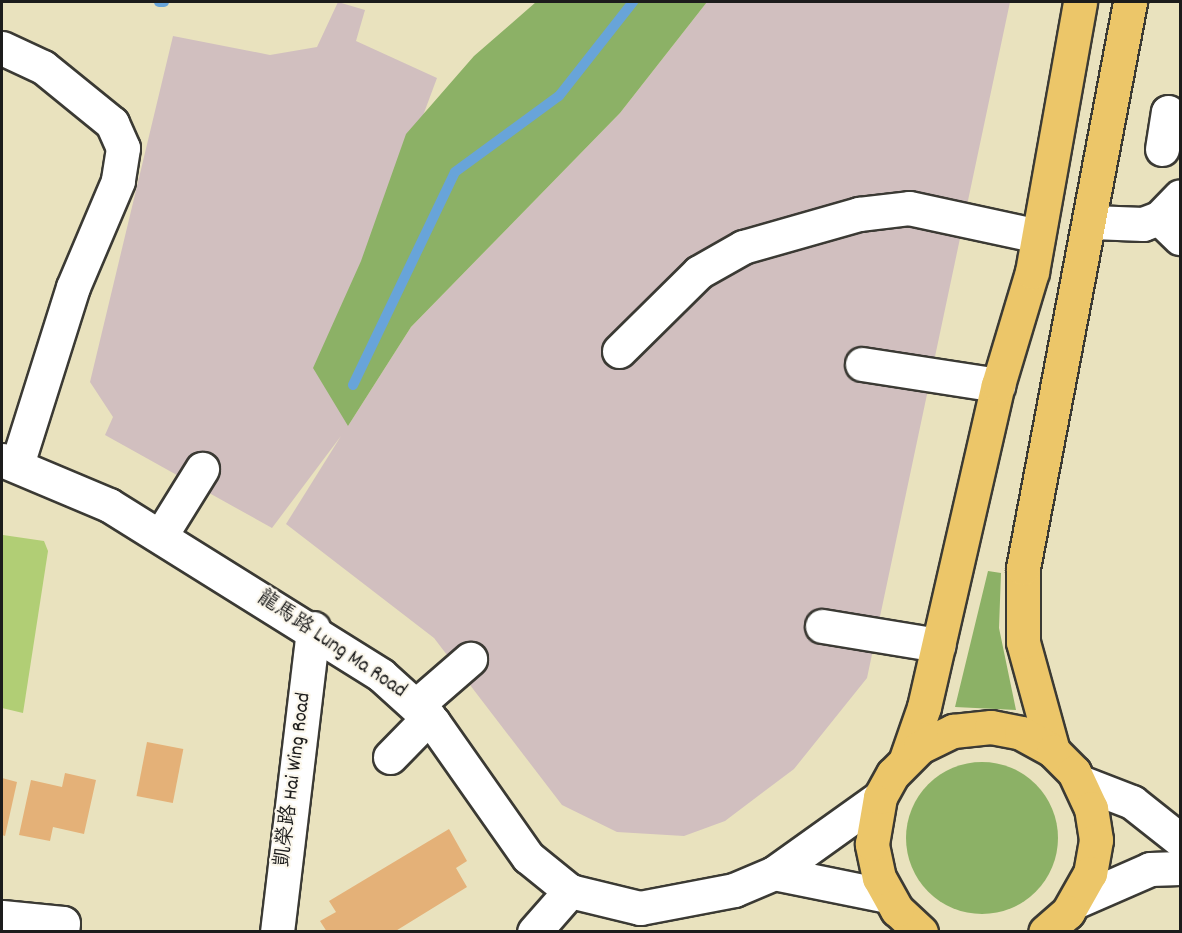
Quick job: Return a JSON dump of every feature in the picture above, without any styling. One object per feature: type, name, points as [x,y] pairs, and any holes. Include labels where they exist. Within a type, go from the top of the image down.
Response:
[{"type":"main road","points":[[921,932],[887,896],[872,844],[880,797],[906,759],[938,645],[998,385],[1038,236],[1080,2]]},
{"type":"main road","points":[[1053,751],[1023,642],[1023,568],[1032,499],[1092,222],[1130,2]]},
{"type":"main road","points":[[906,759],[936,738],[971,727],[1010,730],[1053,751],[1080,782],[1096,840],[1090,873],[1075,902],[1045,932]]},
{"type":"street","points":[[2,48],[43,67],[112,123],[123,148],[118,182],[73,287],[9,463]]},
{"type":"street","points":[[619,351],[699,272],[743,247],[859,214],[909,208],[1038,236]]},
{"type":"street","points":[[1092,222],[1125,226],[1173,217]]},
{"type":"street","points":[[862,364],[998,385]]},
{"type":"street","name":"龍馬路 Lung Ma Road","points":[[9,463],[110,505],[313,628],[423,711],[528,857],[570,891],[638,920],[734,890],[774,873],[880,797]]},
{"type":"street","points":[[161,535],[202,468]]},
{"type":"street","points":[[822,626],[938,645]]},
{"type":"street","name":"凱榮路 Hai Wing Road","points":[[277,932],[313,628]]},
{"type":"street","points":[[390,757],[423,711],[470,659]]},
{"type":"street","points":[[1080,782],[1132,802],[1180,840]]},
{"type":"street","points":[[1075,902],[1150,869],[1180,868]]},
{"type":"street","points":[[774,873],[887,896]]},
{"type":"street","points":[[534,932],[570,891]]},
{"type":"street","points":[[2,917],[63,923],[62,932]]},
{"type":"shaded area","points":[[338,2],[365,10],[356,41],[437,78],[402,172],[348,426],[411,327],[620,113],[707,2],[1010,2],[867,678],[794,769],[725,821],[684,836],[617,832],[562,805],[434,638],[286,524],[341,436],[272,528],[105,435],[113,417],[90,382],[173,36],[270,55],[317,47]]},
{"type":"green space","points":[[536,2],[707,2],[620,113],[411,327],[348,426],[313,368],[361,261],[406,134],[474,56]]},
{"type":"green space","points":[[3,535],[44,541],[48,551],[23,713],[2,708]]},
{"type":"green space","points":[[988,571],[1001,573],[999,628],[1016,710],[955,707]]},
{"type":"green space","points":[[982,762],[1011,767],[1036,784],[1053,809],[1058,838],[1053,867],[1036,892],[1011,909],[982,914],[953,909],[928,892],[911,867],[906,838],[911,809],[928,784],[953,767]]},
{"type":"building","points":[[147,742],[183,749],[173,803],[137,796]]},
{"type":"building","points":[[65,773],[96,780],[84,834],[53,827],[50,841],[19,835],[31,780],[62,787]]},
{"type":"building","points":[[2,778],[17,782],[5,836],[2,835]]},
{"type":"building","points":[[449,829],[467,861],[456,868],[467,887],[394,932],[327,932],[320,921],[336,912],[329,901]]},
{"type":"waterway","points":[[159,2],[164,2]]},
{"type":"waterway","points":[[353,385],[455,172],[559,96],[633,2]]}]
